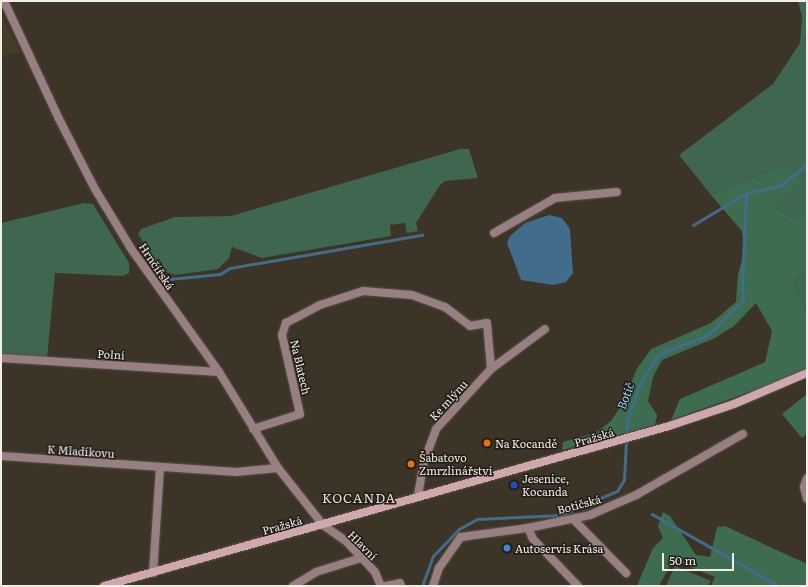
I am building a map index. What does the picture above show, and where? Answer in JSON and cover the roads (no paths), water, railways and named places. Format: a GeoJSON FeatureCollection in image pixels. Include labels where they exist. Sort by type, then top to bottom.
{"type":"FeatureCollection","features":[{"type":"Feature","properties":{"kind":"main road","name":"Pražská"},"geometry":{"type":"LineString","coordinates":[[104,586],[323,525],[418,495],[632,437],[734,404],[807,373]]}},
{"type":"Feature","properties":{"kind":"street","name":"Hrnčířská"},"geometry":{"type":"LineString","coordinates":[[4,1],[59,119],[96,189],[150,278],[219,372],[278,468],[323,525]]}},
{"type":"Feature","properties":{"kind":"street"},"geometry":{"type":"LineString","coordinates":[[494,233],[556,198],[617,192]]}},
{"type":"Feature","properties":{"kind":"street","name":"Na Blatech"},"geometry":{"type":"LineString","coordinates":[[253,429],[300,414],[282,335],[286,323],[320,305],[363,291],[412,296],[445,306],[470,326],[487,323],[491,369]]}},
{"type":"Feature","properties":{"kind":"street","name":"Ke mlýnu"},"geometry":{"type":"LineString","coordinates":[[418,495],[424,461],[436,429],[491,369],[545,329]]}},
{"type":"Feature","properties":{"kind":"street","name":"Polní"},"geometry":{"type":"LineString","coordinates":[[1,358],[219,372]]}},
{"type":"Feature","properties":{"kind":"street","name":"Botičská"},"geometry":{"type":"LineString","coordinates":[[433,586],[438,568],[461,537],[528,528],[573,519],[596,512],[636,495],[743,434]]}},
{"type":"Feature","properties":{"kind":"street","name":"K Mladíkovu"},"geometry":{"type":"LineString","coordinates":[[1,456],[236,472],[278,468]]}},
{"type":"Feature","properties":{"kind":"street"},"geometry":{"type":"LineString","coordinates":[[153,572],[160,468]]}},
{"type":"Feature","properties":{"kind":"street"},"geometry":{"type":"LineString","coordinates":[[806,495],[807,478]]}},
{"type":"Feature","properties":{"kind":"street"},"geometry":{"type":"LineString","coordinates":[[573,519],[626,573]]}},
{"type":"Feature","properties":{"kind":"street","name":"Hlavní"},"geometry":{"type":"LineString","coordinates":[[323,525],[347,542],[375,572],[381,586]]}},
{"type":"Feature","properties":{"kind":"street"},"geometry":{"type":"LineString","coordinates":[[528,528],[533,539],[578,586]]}},
{"type":"Feature","properties":{"kind":"street"},"geometry":{"type":"LineString","coordinates":[[293,586],[316,572],[361,558]]}},
{"type":"Feature","properties":{"kind":"street"},"geometry":{"type":"LineString","coordinates":[[386,586],[400,583],[400,586]]}},
{"type":"Feature","properties":{"kind":"water"},"geometry":{"type":"Polygon","coordinates":[[[549,215],[562,218],[570,229],[573,273],[566,282],[553,285],[521,280],[507,243],[510,236],[525,223],[549,215]]]}},
{"type":"Feature","properties":{"kind":"waterway","name":"Botič"},"geometry":{"type":"LineString","coordinates":[[422,586],[433,556],[459,529],[477,519],[561,515],[617,491],[624,480],[627,420],[641,381],[658,355],[709,334],[743,300],[742,282],[746,193],[780,186],[807,164]]}},
{"type":"Feature","properties":{"kind":"waterway"},"geometry":{"type":"LineString","coordinates":[[693,225],[746,193]]}},
{"type":"Feature","properties":{"kind":"waterway"},"geometry":{"type":"LineString","coordinates":[[169,279],[220,274],[230,268],[422,235]]}},
{"type":"Feature","properties":{"kind":"waterway"},"geometry":{"type":"LineString","coordinates":[[652,514],[778,586]]}},
{"type":"Feature","properties":{"kind":"place","name":"Na Kocandě"},"geometry":{"type":"Point","coordinates":[487,443]}},
{"type":"Feature","properties":{"kind":"place","name":"Šabatovo Zmrzlinářství"},"geometry":{"type":"Point","coordinates":[411,464]}},
{"type":"Feature","properties":{"kind":"place","name":"Jesenice, Kocanda"},"geometry":{"type":"Point","coordinates":[514,485]}},
{"type":"Feature","properties":{"kind":"place","name":"Autoservis Krása"},"geometry":{"type":"Point","coordinates":[507,548]}},
{"type":"Feature","properties":{"kind":"district","name":"KOCANDA"},"geometry":{"type":"Point","coordinates":[359,498]}}]}
